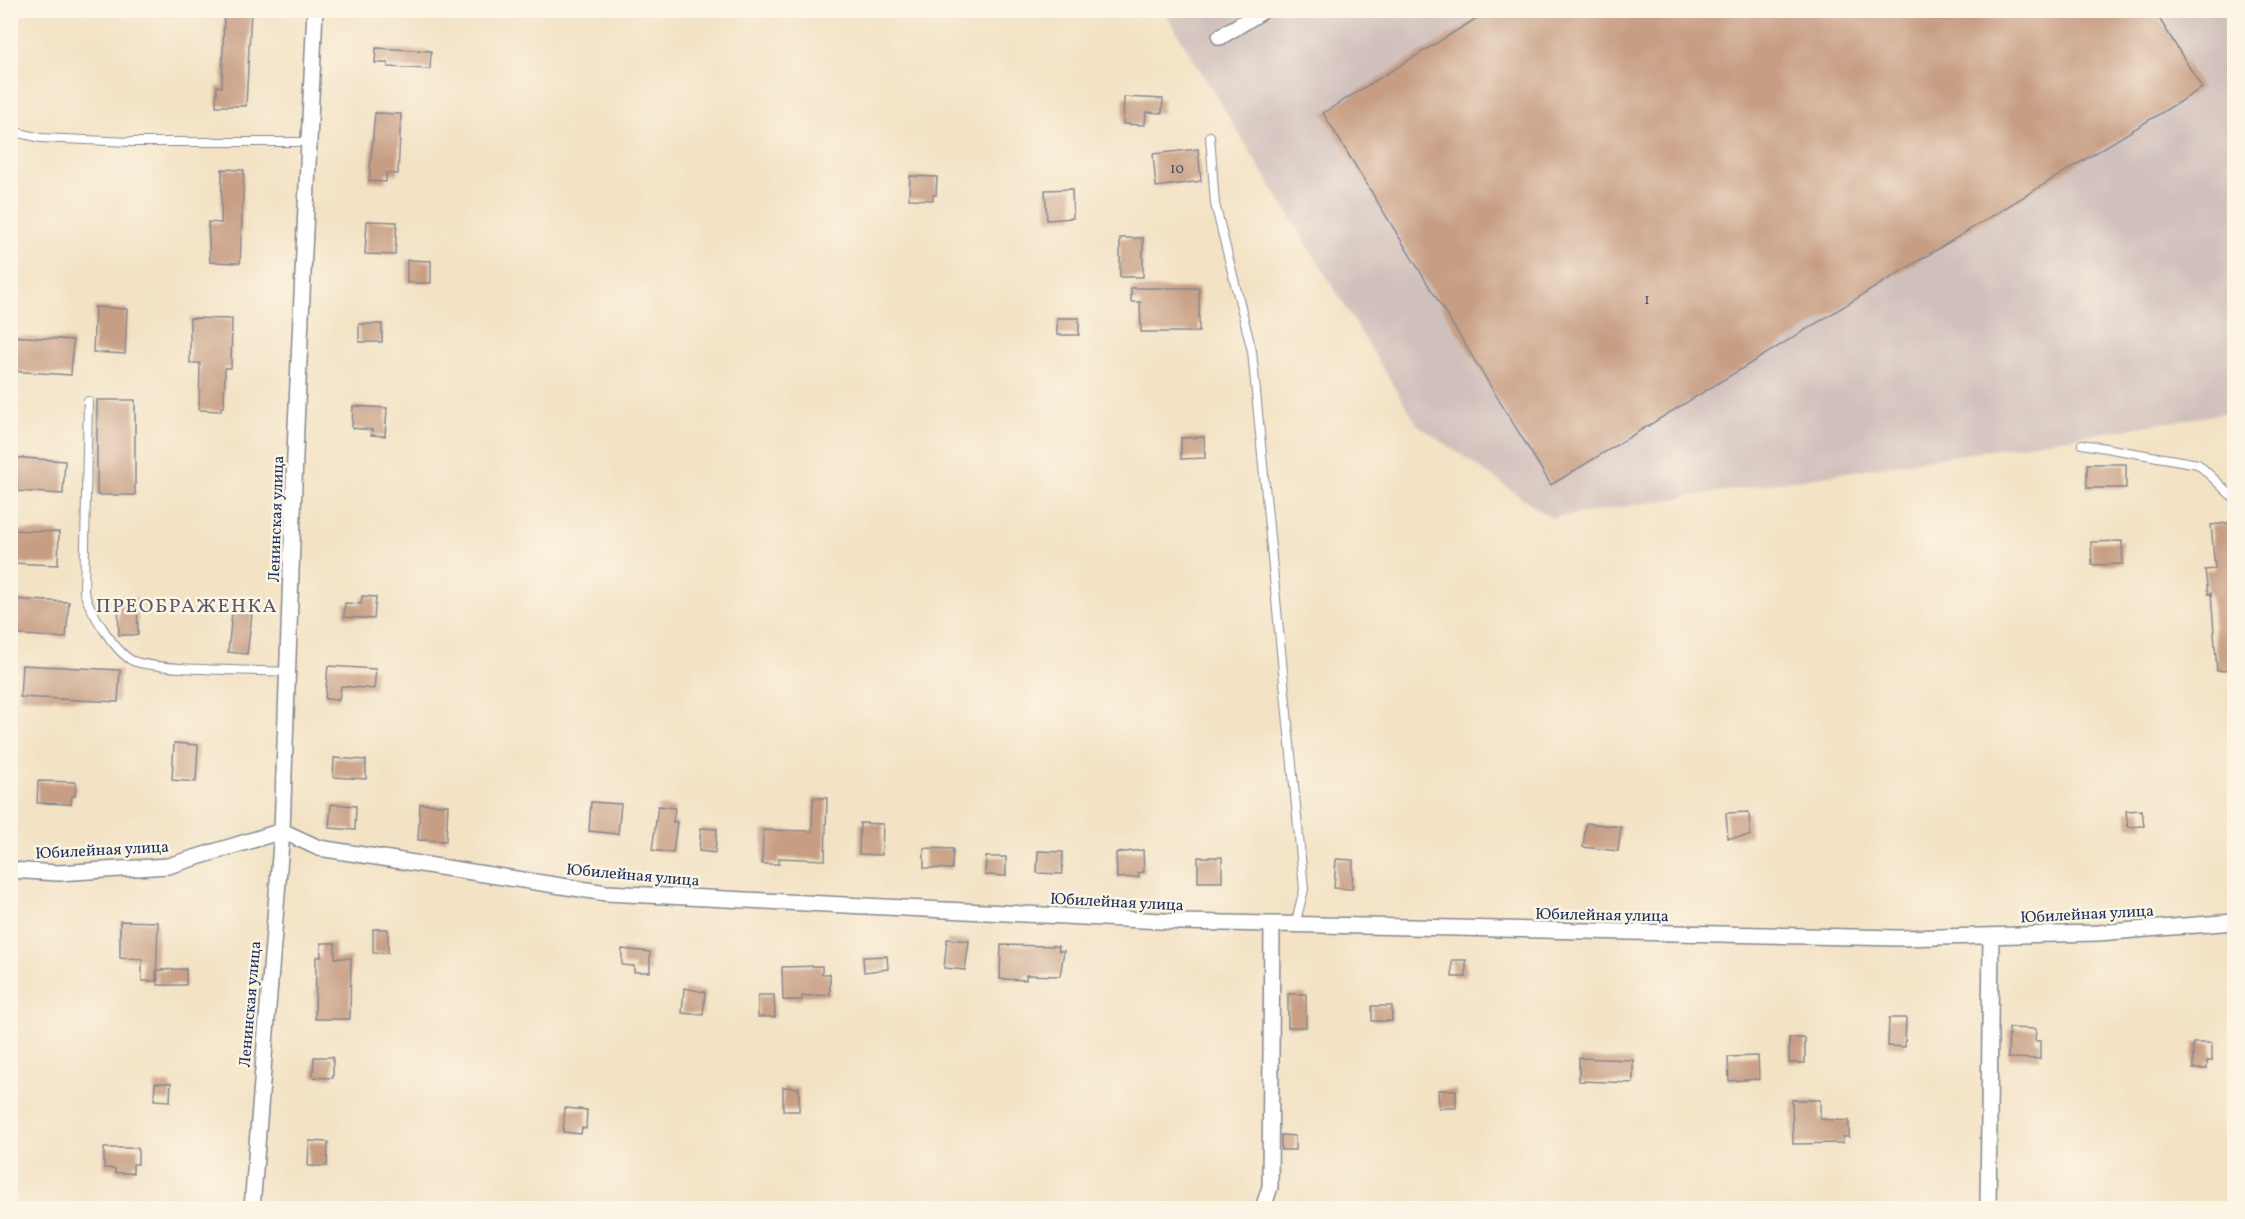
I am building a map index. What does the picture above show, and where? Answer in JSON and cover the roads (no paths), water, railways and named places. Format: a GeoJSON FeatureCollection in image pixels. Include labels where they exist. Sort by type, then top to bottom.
{"type":"FeatureCollection","features":[{"type":"Feature","properties":{"kind":"street","name":"Ленинская улица"},"geometry":{"type":"LineString","coordinates":[[252,1209],[282,831],[315,10]]}},
{"type":"Feature","properties":{"kind":"street"},"geometry":{"type":"LineString","coordinates":[[1220,37],[1264,10]]}},
{"type":"Feature","properties":{"kind":"street","name":"Юбилейная улица"},"geometry":{"type":"LineString","coordinates":[[10,870],[58,873],[168,866],[282,831],[319,848],[606,893],[1182,922],[1887,938],[2098,933],[2235,921]]}},
{"type":"Feature","properties":{"kind":"street"},"geometry":{"type":"LineString","coordinates":[[1263,1209],[1270,1187],[1272,924]]}},
{"type":"Feature","properties":{"kind":"street"},"geometry":{"type":"LineString","coordinates":[[1988,1209],[1991,936]]}},
{"type":"Feature","properties":{"kind":"lane"},"geometry":{"type":"LineString","coordinates":[[10,131],[41,138],[131,142],[308,142]]}},
{"type":"Feature","properties":{"kind":"lane"},"geometry":{"type":"LineString","coordinates":[[1210,136],[1215,204],[1252,351],[1304,889],[1295,925]]}},
{"type":"Feature","properties":{"kind":"lane"},"geometry":{"type":"LineString","coordinates":[[88,401],[84,592],[87,603],[120,651],[144,664],[288,672]]}},
{"type":"Feature","properties":{"kind":"lane"},"geometry":{"type":"LineString","coordinates":[[2082,444],[2198,464],[2235,498]]}},
{"type":"Feature","properties":{"kind":"district","name":"ПРЕОБРАЖЕНКА"},"geometry":{"type":"Point","coordinates":[187,605]}}]}
